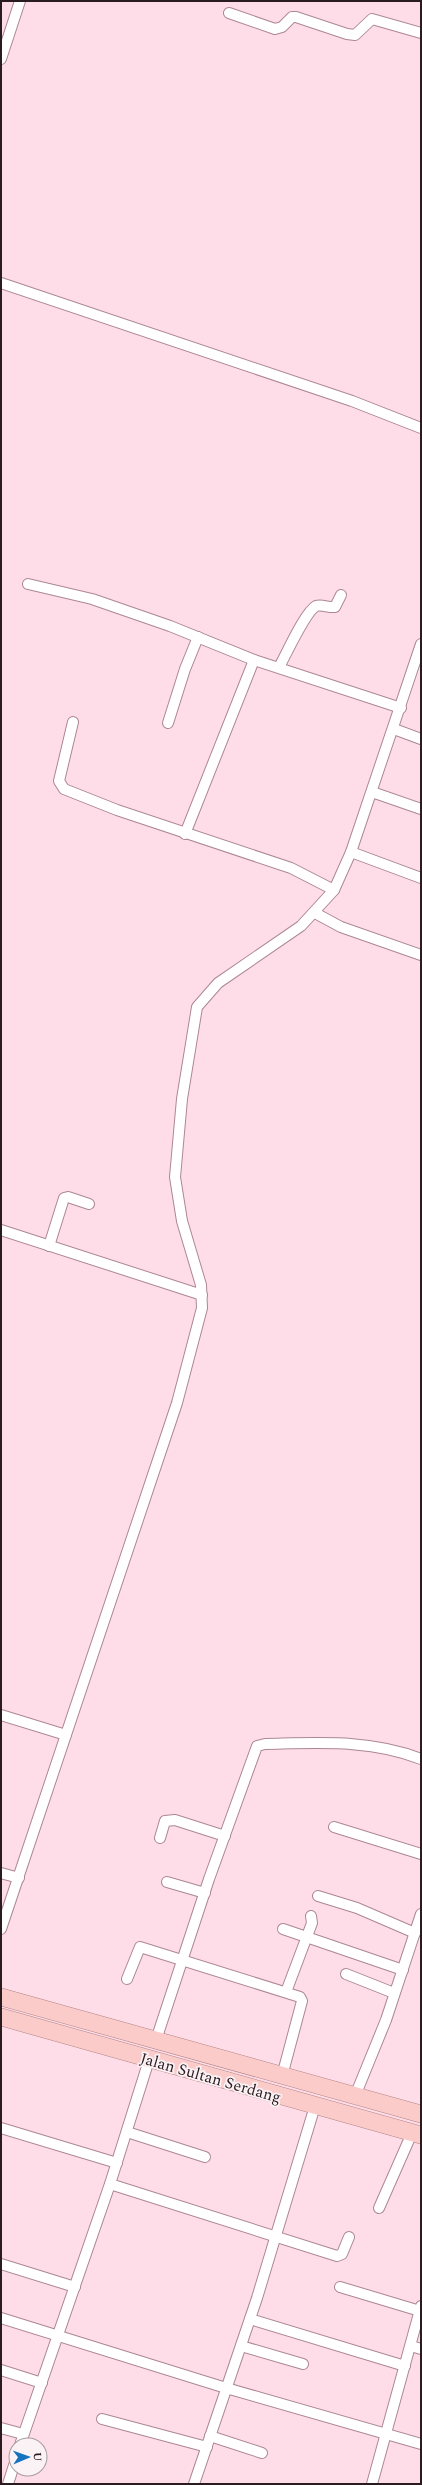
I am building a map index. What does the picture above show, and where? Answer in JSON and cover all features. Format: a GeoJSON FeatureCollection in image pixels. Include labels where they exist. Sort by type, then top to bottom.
{"type":"FeatureCollection","features":[{"type":"Feature","properties":{"kind":"highway","name":"Jalan Sultan Serdang"},"geometry":{"type":"LineString","coordinates":[[1,1997],[421,2114]]}},
{"type":"Feature","properties":{"kind":"highway","name":"Jalan Sultan Serdang"},"geometry":{"type":"LineString","coordinates":[[1,2017],[149,2060],[416,2134]]}},
{"type":"Feature","properties":{"kind":"street"},"geometry":{"type":"LineString","coordinates":[[1,59],[20,1]]}},
{"type":"Feature","properties":{"kind":"street"},"geometry":{"type":"LineString","coordinates":[[229,13],[275,29],[282,27],[292,17],[296,17],[355,35],[372,19],[421,33]]}},
{"type":"Feature","properties":{"kind":"street"},"geometry":{"type":"LineString","coordinates":[[1,283],[352,401],[421,428]]}},
{"type":"Feature","properties":{"kind":"street"},"geometry":{"type":"LineString","coordinates":[[28,584],[92,598],[198,637],[254,660],[401,708]]}},
{"type":"Feature","properties":{"kind":"street"},"geometry":{"type":"LineString","coordinates":[[279,667],[297,632],[312,609],[319,606],[334,607],[341,595]]}},
{"type":"Feature","properties":{"kind":"street"},"geometry":{"type":"LineString","coordinates":[[168,723],[185,669],[198,637]]}},
{"type":"Feature","properties":{"kind":"street"},"geometry":{"type":"LineString","coordinates":[[1,1929],[177,1403],[202,1308],[202,1295],[180,1215],[176,1177],[182,1099],[197,1007],[218,983],[301,926],[315,914],[334,890],[351,852],[394,729],[421,644]]}},
{"type":"Feature","properties":{"kind":"street"},"geometry":{"type":"LineString","coordinates":[[185,834],[254,660]]}},
{"type":"Feature","properties":{"kind":"street"},"geometry":{"type":"LineString","coordinates":[[73,722],[59,777],[59,781],[64,788],[185,834],[291,868],[334,890]]}},
{"type":"Feature","properties":{"kind":"street"},"geometry":{"type":"LineString","coordinates":[[394,729],[421,739]]}},
{"type":"Feature","properties":{"kind":"street"},"geometry":{"type":"LineString","coordinates":[[372,792],[421,809]]}},
{"type":"Feature","properties":{"kind":"street"},"geometry":{"type":"LineString","coordinates":[[351,852],[421,878]]}},
{"type":"Feature","properties":{"kind":"street"},"geometry":{"type":"LineString","coordinates":[[315,914],[348,929],[421,955]]}},
{"type":"Feature","properties":{"kind":"street"},"geometry":{"type":"LineString","coordinates":[[49,1246],[64,1198],[68,1197],[89,1204]]}},
{"type":"Feature","properties":{"kind":"street"},"geometry":{"type":"LineString","coordinates":[[1,1230],[202,1295]]}},
{"type":"Feature","properties":{"kind":"street"},"geometry":{"type":"LineString","coordinates":[[1,1715],[66,1735]]}},
{"type":"Feature","properties":{"kind":"street"},"geometry":{"type":"LineString","coordinates":[[156,2040],[252,1756],[260,1745],[369,1744],[401,1751],[421,1759]]}},
{"type":"Feature","properties":{"kind":"street"},"geometry":{"type":"LineString","coordinates":[[160,1838],[165,1821],[175,1820],[225,1836]]}},
{"type":"Feature","properties":{"kind":"street"},"geometry":{"type":"LineString","coordinates":[[334,1827],[421,1854]]}},
{"type":"Feature","properties":{"kind":"street"},"geometry":{"type":"LineString","coordinates":[[1,1873],[19,1878]]}},
{"type":"Feature","properties":{"kind":"street"},"geometry":{"type":"LineString","coordinates":[[167,1882],[205,1893]]}},
{"type":"Feature","properties":{"kind":"street"},"geometry":{"type":"LineString","coordinates":[[318,1896],[357,1908],[416,1933]]}},
{"type":"Feature","properties":{"kind":"street"},"geometry":{"type":"LineString","coordinates":[[355,2096],[374,2052],[416,1933],[421,1914]]}},
{"type":"Feature","properties":{"kind":"street"},"geometry":{"type":"LineString","coordinates":[[286,1992],[305,1938],[312,1923],[311,1916]]}},
{"type":"Feature","properties":{"kind":"street"},"geometry":{"type":"LineString","coordinates":[[283,1929],[305,1938],[402,1970]]}},
{"type":"Feature","properties":{"kind":"street"},"geometry":{"type":"LineString","coordinates":[[127,1979],[140,1947],[286,1992],[303,1999],[282,2076]]}},
{"type":"Feature","properties":{"kind":"street"},"geometry":{"type":"LineString","coordinates":[[346,1974],[394,1993]]}},
{"type":"Feature","properties":{"kind":"street"},"geometry":{"type":"LineString","coordinates":[[23,2437],[110,2184],[149,2060]]}},
{"type":"Feature","properties":{"kind":"street"},"geometry":{"type":"LineString","coordinates":[[194,2484],[250,2319],[315,2106]]}},
{"type":"Feature","properties":{"kind":"street"},"geometry":{"type":"LineString","coordinates":[[1,2128],[117,2163]]}},
{"type":"Feature","properties":{"kind":"street"},"geometry":{"type":"LineString","coordinates":[[127,2132],[205,2157]]}},
{"type":"Feature","properties":{"kind":"street"},"geometry":{"type":"LineString","coordinates":[[379,2208],[416,2134]]}},
{"type":"Feature","properties":{"kind":"street"},"geometry":{"type":"LineString","coordinates":[[110,2184],[337,2256],[342,2254],[348,2237]]}},
{"type":"Feature","properties":{"kind":"street"},"geometry":{"type":"LineString","coordinates":[[1,2264],[75,2287]]}},
{"type":"Feature","properties":{"kind":"street"},"geometry":{"type":"LineString","coordinates":[[340,2287],[420,2309],[416,2348],[405,2366],[372,2484]]}},
{"type":"Feature","properties":{"kind":"street"},"geometry":{"type":"LineString","coordinates":[[1,2318],[226,2388],[421,2444]]}},
{"type":"Feature","properties":{"kind":"street"},"geometry":{"type":"LineString","coordinates":[[250,2319],[405,2366]]}},
{"type":"Feature","properties":{"kind":"street"},"geometry":{"type":"LineString","coordinates":[[241,2346],[303,2364]]}},
{"type":"Feature","properties":{"kind":"street"},"geometry":{"type":"LineString","coordinates":[[1,2370],[42,2383]]}},
{"type":"Feature","properties":{"kind":"street"},"geometry":{"type":"LineString","coordinates":[[102,2419],[207,2447]]}},
{"type":"Feature","properties":{"kind":"street"},"geometry":{"type":"LineString","coordinates":[[1,2428],[24,2434]]}},
{"type":"Feature","properties":{"kind":"street"},"geometry":{"type":"LineString","coordinates":[[210,2436],[262,2452]]}}]}
